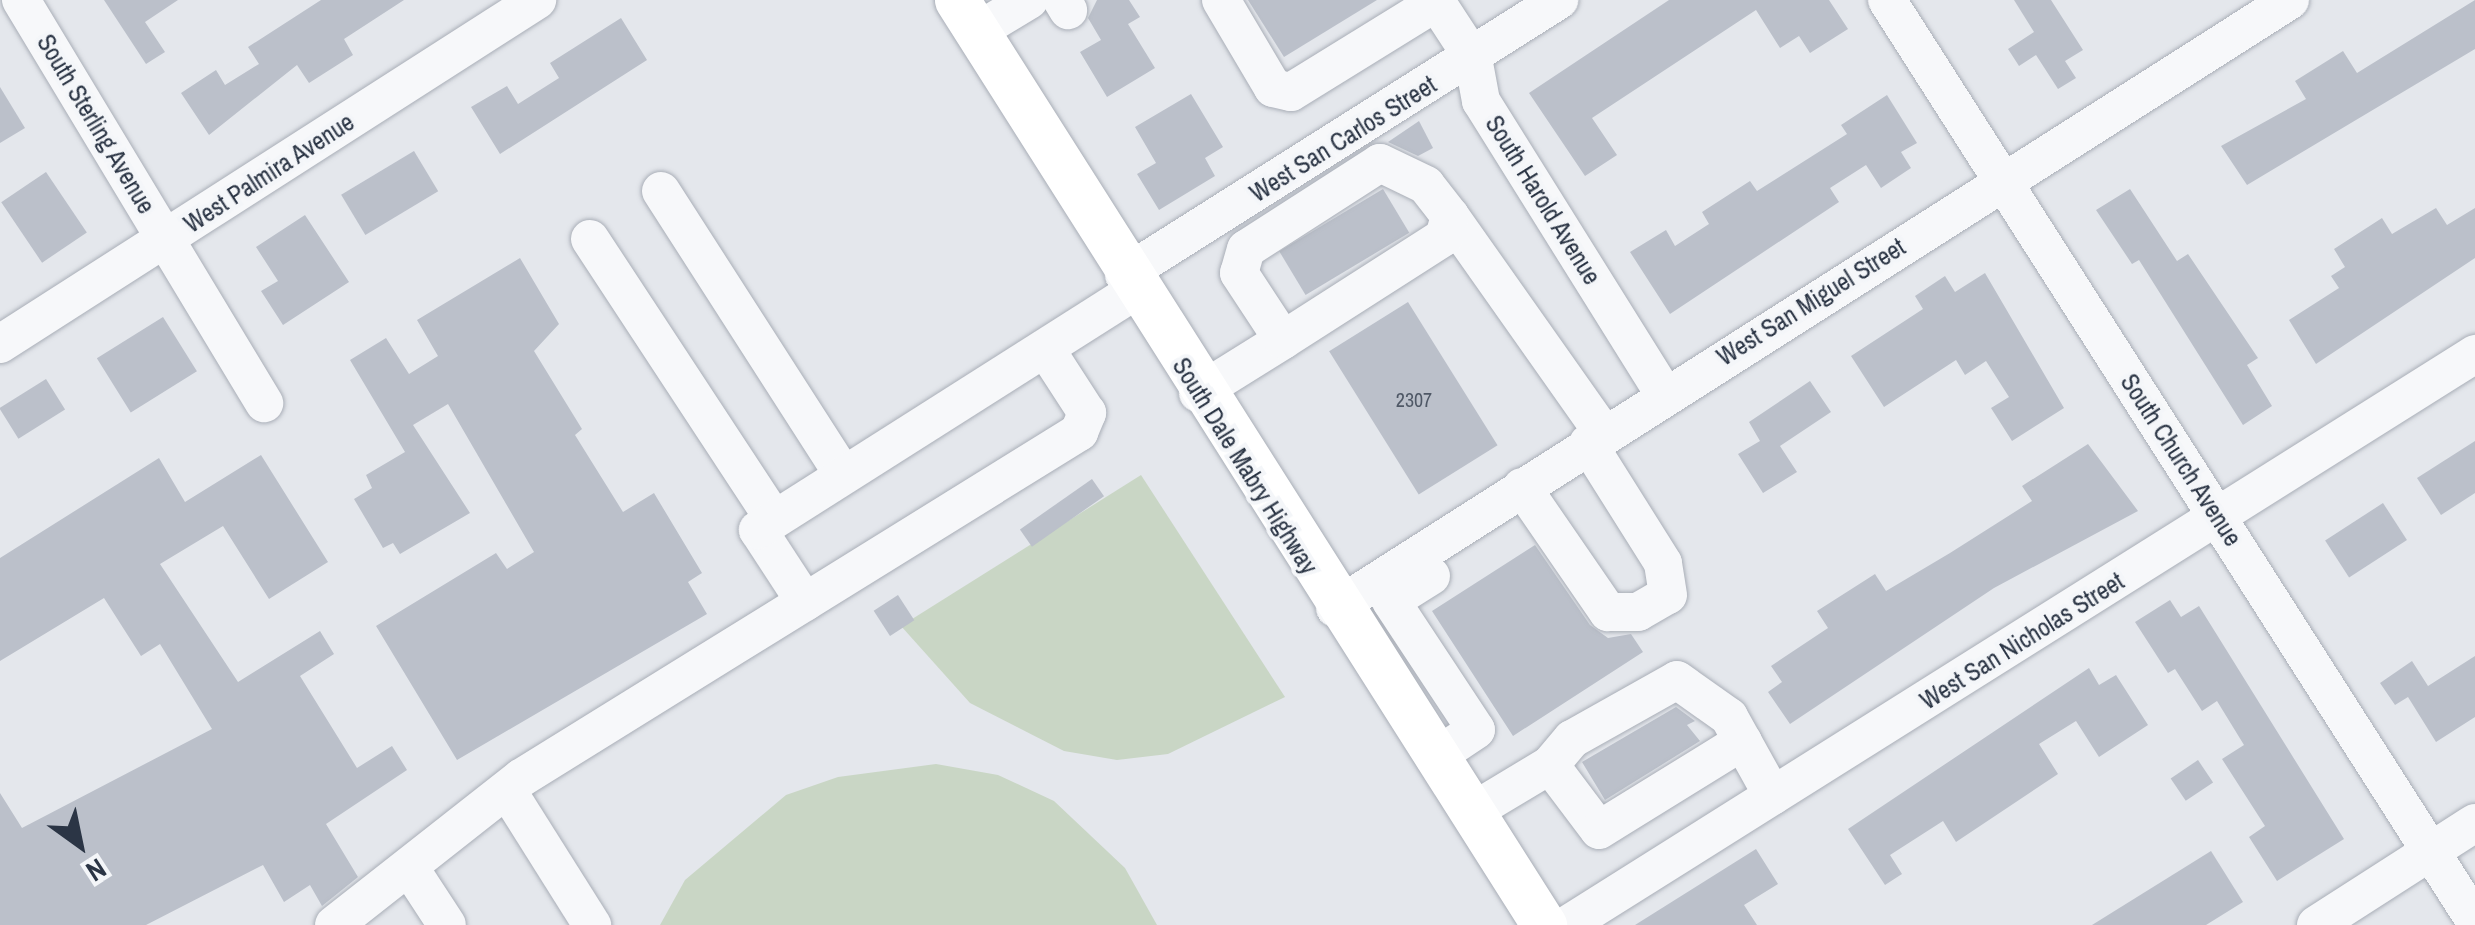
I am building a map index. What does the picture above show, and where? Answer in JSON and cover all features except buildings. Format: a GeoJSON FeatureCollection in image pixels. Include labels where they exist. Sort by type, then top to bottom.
{"type":"FeatureCollection","features":[{"type":"Feature","properties":{"kind":"main road","name":"South Dale Mabry Highway"},"geometry":{"type":"LineString","coordinates":[[966,16],[1335,608],[1544,925]]}},
{"type":"Feature","properties":{"kind":"street","name":"South Sterling Avenue"},"geometry":{"type":"LineString","coordinates":[[21,0],[264,402]]}},
{"type":"Feature","properties":{"kind":"street","name":"West Palmira Avenue"},"geometry":{"type":"LineString","coordinates":[[0,344],[537,0]]}},
{"type":"Feature","properties":{"kind":"street"},"geometry":{"type":"LineString","coordinates":[[966,16],[1029,0]]}},
{"type":"Feature","properties":{"kind":"street"},"geometry":{"type":"LineString","coordinates":[[1220,0],[1273,88],[1291,92],[1436,1]]}},
{"type":"Feature","properties":{"kind":"street","name":"West San Carlos Street"},"geometry":{"type":"LineString","coordinates":[[774,520],[1044,348],[1129,283],[1559,0]]}},
{"type":"Feature","properties":{"kind":"street","name":"South Church Avenue"},"geometry":{"type":"LineString","coordinates":[[1887,0],[2475,921]]}},
{"type":"Feature","properties":{"kind":"street","name":"West San Miguel Street"},"geometry":{"type":"LineString","coordinates":[[1335,608],[1529,498],[1596,440],[2290,0]]}},
{"type":"Feature","properties":{"kind":"street","name":"South Harold Avenue"},"geometry":{"type":"LineString","coordinates":[[1436,1],[1473,58],[1481,101],[1666,395]]}},
{"type":"Feature","properties":{"kind":"street"},"geometry":{"type":"LineString","coordinates":[[1358,129],[1380,164],[1426,184],[1450,216],[1596,440],[1664,563],[1668,595],[1638,612],[1608,612],[1529,498],[1391,601],[1476,730],[1434,758]]}},
{"type":"Feature","properties":{"kind":"street"},"geometry":{"type":"LineString","coordinates":[[1283,340],[1239,273],[1246,249],[1380,164]]}},
{"type":"Feature","properties":{"kind":"street"},"geometry":{"type":"LineString","coordinates":[[661,191],[844,475]]}},
{"type":"Feature","properties":{"kind":"street"},"geometry":{"type":"LineString","coordinates":[[1198,392],[1444,237],[1450,216]]}},
{"type":"Feature","properties":{"kind":"street"},"geometry":{"type":"LineString","coordinates":[[590,239],[774,520],[758,530],[805,602]]}},
{"type":"Feature","properties":{"kind":"street"},"geometry":{"type":"LineString","coordinates":[[334,925],[506,790],[1079,432],[1087,413],[1044,348]]}},
{"type":"Feature","properties":{"kind":"street","name":"West San Nicholas Street"},"geometry":{"type":"LineString","coordinates":[[1567,925],[2475,354]]}},
{"type":"Feature","properties":{"kind":"street"},"geometry":{"type":"LineString","coordinates":[[1470,813],[1550,764],[1572,739],[1677,680],[1713,700],[1774,796]]}},
{"type":"Feature","properties":{"kind":"street"},"geometry":{"type":"LineString","coordinates":[[1550,764],[1599,830],[1742,741]]}},
{"type":"Feature","properties":{"kind":"street"},"geometry":{"type":"LineString","coordinates":[[506,790],[592,925]]}},
{"type":"Feature","properties":{"kind":"street"},"geometry":{"type":"LineString","coordinates":[[2316,925],[2475,823]]}},
{"type":"Feature","properties":{"kind":"street"},"geometry":{"type":"LineString","coordinates":[[409,867],[448,925]]}},
{"type":"Feature","properties":{"kind":"green space"},"geometry":{"type":"Polygon","coordinates":[[[1141,475],[1285,697],[1168,754],[1117,760],[1064,751],[970,703],[901,626],[1141,475]]]}},
{"type":"Feature","properties":{"kind":"green space"},"geometry":{"type":"Polygon","coordinates":[[[936,764],[998,775],[1054,801],[1125,868],[1157,925],[660,925],[685,880],[786,795],[838,777],[936,764]]]}}]}
